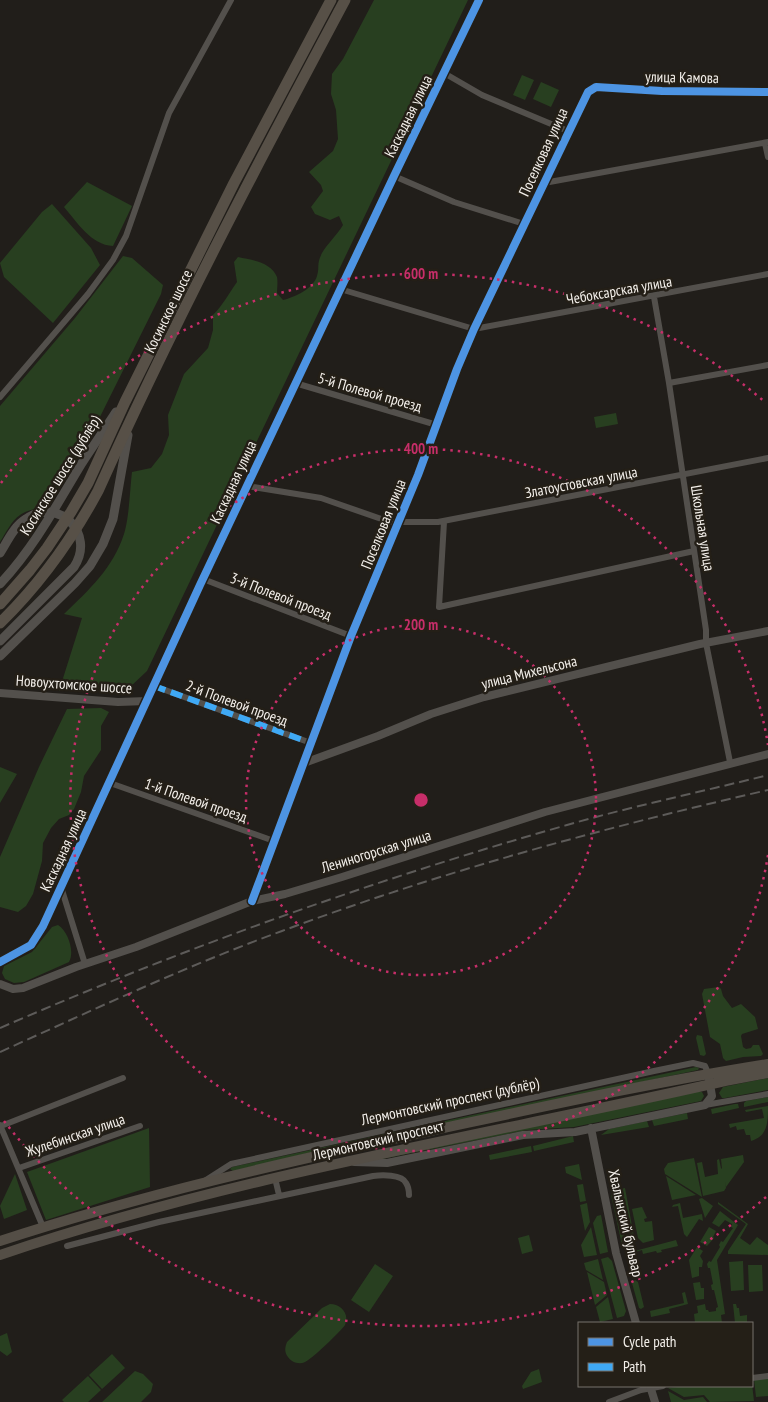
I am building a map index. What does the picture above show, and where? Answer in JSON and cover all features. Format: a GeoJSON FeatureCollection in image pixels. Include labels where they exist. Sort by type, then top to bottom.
{"type":"FeatureCollection","features":[{"type":"Feature","properties":{"kind":"highway","name":"Косинское шоссе"},"geometry":{"type":"LineString","coordinates":[[0,604],[30,570],[71,512],[88,483],[137,378],[234,183],[331,0]]}},
{"type":"Feature","properties":{"kind":"highway","name":"Косинское шоссе"},"geometry":{"type":"LineString","coordinates":[[0,624],[42,578],[73,535],[98,491],[213,254],[345,0]]}},
{"type":"Feature","properties":{"kind":"main road","name":"Косинское шоссе (дублёр)"},"geometry":{"type":"LineString","coordinates":[[0,584],[47,523],[81,465],[137,378]]}},
{"type":"Feature","properties":{"kind":"main road"},"geometry":{"type":"LineString","coordinates":[[0,656],[75,583],[97,556],[113,520],[123,458],[134,416]]}},
{"type":"Feature","properties":{"kind":"main road"},"geometry":{"type":"LineString","coordinates":[[0,553],[19,524],[39,513],[50,512],[65,517],[75,528],[80,539],[81,552],[74,567],[0,641]]}},
{"type":"Feature","properties":{"kind":"main road","name":"Лермонтовский проспект"},"geometry":{"type":"LineString","coordinates":[[0,1241],[227,1176],[708,1073],[768,1064]]}},
{"type":"Feature","properties":{"kind":"main road","name":"Лермонтовский проспект"},"geometry":{"type":"LineString","coordinates":[[0,1255],[75,1231],[276,1178],[382,1153],[768,1073]]}},
{"type":"Feature","properties":{"kind":"street"},"geometry":{"type":"LineString","coordinates":[[0,397],[88,294],[113,260],[130,227],[169,113],[231,0]]}},
{"type":"Feature","properties":{"kind":"street","name":"Каскадная улица"},"geometry":{"type":"LineString","coordinates":[[0,962],[27,948],[34,942],[48,917],[295,383],[479,0]]}},
{"type":"Feature","properties":{"kind":"street"},"geometry":{"type":"LineString","coordinates":[[444,73],[482,95],[568,132]]}},
{"type":"Feature","properties":{"kind":"street","name":"Поселковая улица"},"geometry":{"type":"LineString","coordinates":[[252,901],[351,636],[398,523],[437,425],[450,386],[474,329],[588,92],[596,87]]}},
{"type":"Feature","properties":{"kind":"street","name":"улица Камова"},"geometry":{"type":"LineString","coordinates":[[596,87],[662,91],[768,92]]}},
{"type":"Feature","properties":{"kind":"street"},"geometry":{"type":"LineString","coordinates":[[544,183],[766,142],[768,157]]}},
{"type":"Feature","properties":{"kind":"street"},"geometry":{"type":"LineString","coordinates":[[394,176],[454,202],[524,224]]}},
{"type":"Feature","properties":{"kind":"street","name":"Чебоксарская улица"},"geometry":{"type":"LineString","coordinates":[[474,329],[654,297],[768,274]]}},
{"type":"Feature","properties":{"kind":"street"},"geometry":{"type":"LineString","coordinates":[[340,289],[474,329]]}},
{"type":"Feature","properties":{"kind":"street","name":"Школьная улица"},"geometry":{"type":"LineString","coordinates":[[654,297],[669,383],[706,630],[706,642],[730,762]]}},
{"type":"Feature","properties":{"kind":"street"},"geometry":{"type":"LineString","coordinates":[[669,383],[768,365]]}},
{"type":"Feature","properties":{"kind":"street","name":"5-й Полевой проезд"},"geometry":{"type":"LineString","coordinates":[[295,383],[437,425]]}},
{"type":"Feature","properties":{"kind":"street","name":"Златоустовская улица"},"geometry":{"type":"LineString","coordinates":[[247,486],[321,498],[382,520],[398,523],[444,522],[768,458]]}},
{"type":"Feature","properties":{"kind":"street"},"geometry":{"type":"LineString","coordinates":[[444,522],[439,607],[694,551]]}},
{"type":"Feature","properties":{"kind":"street","name":"3-й Полевой проезд"},"geometry":{"type":"LineString","coordinates":[[203,579],[351,636]]}},
{"type":"Feature","properties":{"kind":"street","name":"улица Михельсона"},"geometry":{"type":"LineString","coordinates":[[304,763],[431,714],[484,697],[706,642],[768,631]]}},
{"type":"Feature","properties":{"kind":"street","name":"2-й Полевой проезд"},"geometry":{"type":"LineString","coordinates":[[154,686],[312,743]]}},
{"type":"Feature","properties":{"kind":"street"},"geometry":{"type":"LineString","coordinates":[[0,687],[16,694]]}},
{"type":"Feature","properties":{"kind":"street","name":"Новоухтомское шоссе"},"geometry":{"type":"LineString","coordinates":[[0,693],[118,702],[147,701]]}},
{"type":"Feature","properties":{"kind":"street","name":"Лениногорская улица"},"geometry":{"type":"LineString","coordinates":[[0,984],[13,989],[23,988],[136,947],[252,901],[286,894],[342,877],[544,812],[730,762],[768,754]]}},
{"type":"Feature","properties":{"kind":"street","name":"1-й Полевой проезд"},"geometry":{"type":"LineString","coordinates":[[110,783],[274,841]]}},
{"type":"Feature","properties":{"kind":"street"},"geometry":{"type":"LineString","coordinates":[[61,887],[85,964]]}},
{"type":"Feature","properties":{"kind":"street","name":"Лермонтовский проспект (дублёр)"},"geometry":{"type":"LineString","coordinates":[[198,1184],[231,1164],[494,1105],[693,1063],[705,1066],[708,1073]]}},
{"type":"Feature","properties":{"kind":"street"},"geometry":{"type":"LineString","coordinates":[[705,1105],[712,1096],[708,1073]]}},
{"type":"Feature","properties":{"kind":"street"},"geometry":{"type":"LineString","coordinates":[[43,1228],[0,1125],[123,1078]]}},
{"type":"Feature","properties":{"kind":"street"},"geometry":{"type":"LineString","coordinates":[[347,1162],[387,1164],[523,1135],[575,1132],[768,1094]]}},
{"type":"Feature","properties":{"kind":"street","name":"Жулебинская улица"},"geometry":{"type":"LineString","coordinates":[[19,1168],[140,1126]]}},
{"type":"Feature","properties":{"kind":"street","name":"Хвалынский бульвар"},"geometry":{"type":"LineString","coordinates":[[591,1128],[614,1243],[636,1322]]}},
{"type":"Feature","properties":{"kind":"street"},"geometry":{"type":"LineString","coordinates":[[230,1189],[227,1172],[231,1164]]}},
{"type":"Feature","properties":{"kind":"street"},"geometry":{"type":"LineString","coordinates":[[67,1246],[279,1195],[378,1176],[403,1179],[409,1195]]}},
{"type":"Feature","properties":{"kind":"street"},"geometry":{"type":"LineString","coordinates":[[276,1178],[279,1195]]}},
{"type":"Feature","properties":{"kind":"street"},"geometry":{"type":"LineString","coordinates":[[753,1378],[768,1376]]}},
{"type":"Feature","properties":{"kind":"street"},"geometry":{"type":"LineString","coordinates":[[609,1402],[651,1387],[655,1402]]}},
{"type":"Feature","properties":{"kind":"green space"},"geometry":{"type":"Polygon","coordinates":[[[374,0],[468,0],[147,671],[130,687],[59,691],[82,618],[64,614],[99,578],[114,557],[124,534],[127,520],[132,472],[151,468],[162,454],[169,435],[168,415],[184,374],[208,348],[213,330],[213,315],[237,282],[234,262],[238,257],[266,265],[277,277],[277,293],[283,300],[288,299],[303,292],[315,281],[322,253],[343,225],[339,216],[330,220],[315,214],[311,207],[323,191],[321,185],[309,172],[333,151],[338,139],[336,110],[331,94],[332,74],[343,59],[374,0]]]}},
{"type":"Feature","properties":{"kind":"green space"},"geometry":{"type":"Polygon","coordinates":[[[522,75],[534,80],[525,100],[513,95],[522,75]]]}},
{"type":"Feature","properties":{"kind":"green space"},"geometry":{"type":"Polygon","coordinates":[[[541,82],[559,90],[551,107],[533,99],[541,82]]]}},
{"type":"Feature","properties":{"kind":"green space"},"geometry":{"type":"Polygon","coordinates":[[[87,182],[132,206],[113,246],[105,245],[91,237],[79,226],[64,207],[87,182]]]}},
{"type":"Feature","properties":{"kind":"green space"},"geometry":{"type":"Polygon","coordinates":[[[52,204],[91,248],[100,265],[53,323],[4,277],[0,263],[42,212],[52,204]]]}},
{"type":"Feature","properties":{"kind":"green space"},"geometry":{"type":"Polygon","coordinates":[[[123,256],[132,258],[163,285],[161,294],[91,435],[50,503],[20,515],[11,524],[0,542],[0,406],[75,318],[123,256]]]}},
{"type":"Feature","properties":{"kind":"green space"},"geometry":{"type":"Polygon","coordinates":[[[616,413],[618,424],[596,428],[594,417],[616,413]]]}},
{"type":"Feature","properties":{"kind":"green space"},"geometry":{"type":"Polygon","coordinates":[[[101,708],[109,712],[101,726],[101,750],[84,776],[81,792],[74,809],[69,815],[59,819],[51,828],[43,843],[42,861],[33,894],[26,906],[18,912],[0,907],[0,857],[39,767],[67,709],[101,708]]]}},
{"type":"Feature","properties":{"kind":"green space"},"geometry":{"type":"Polygon","coordinates":[[[0,767],[17,774],[0,803],[0,767]]]}},
{"type":"Feature","properties":{"kind":"green space"},"geometry":{"type":"Polygon","coordinates":[[[58,925],[65,932],[70,942],[71,958],[69,962],[24,982],[14,983],[5,979],[2,973],[4,966],[32,952],[52,927],[58,925]]]}},
{"type":"Feature","properties":{"kind":"green space"},"geometry":{"type":"Polygon","coordinates":[[[719,987],[732,1008],[741,1004],[755,1017],[758,1029],[741,1036],[743,1047],[746,1049],[751,1048],[753,1045],[759,1045],[763,1054],[761,1056],[743,1057],[726,1061],[723,1058],[720,1044],[710,1037],[702,994],[704,989],[719,987]]]}},
{"type":"Feature","properties":{"kind":"green space"},"geometry":{"type":"Polygon","coordinates":[[[697,1035],[702,1036],[706,1054],[704,1056],[700,1055],[697,1035]]]}},
{"type":"Feature","properties":{"kind":"green space"},"geometry":{"type":"Polygon","coordinates":[[[696,1067],[699,1068],[698,1070],[325,1149],[233,1171],[230,1169],[232,1167],[696,1067]]]}},
{"type":"Feature","properties":{"kind":"green space"},"geometry":{"type":"Polygon","coordinates":[[[768,1078],[768,1090],[725,1098],[722,1098],[719,1093],[723,1087],[768,1078]]]}},
{"type":"Feature","properties":{"kind":"green space"},"geometry":{"type":"Polygon","coordinates":[[[698,1091],[702,1092],[704,1096],[701,1101],[574,1127],[527,1130],[382,1159],[382,1158],[698,1091]]]}},
{"type":"Feature","properties":{"kind":"green space"},"geometry":{"type":"Polygon","coordinates":[[[768,1097],[768,1102],[744,1107],[746,1101],[768,1097]]]}},
{"type":"Feature","properties":{"kind":"green space"},"geometry":{"type":"Polygon","coordinates":[[[738,1104],[739,1108],[712,1114],[711,1109],[738,1104]]]}},
{"type":"Feature","properties":{"kind":"green space"},"geometry":{"type":"Polygon","coordinates":[[[768,1106],[766,1128],[757,1139],[751,1141],[750,1135],[746,1135],[744,1129],[737,1130],[736,1126],[730,1128],[729,1124],[764,1118],[762,1109],[746,1112],[745,1110],[768,1106]]]}},
{"type":"Feature","properties":{"kind":"green space"},"geometry":{"type":"Polygon","coordinates":[[[687,1113],[688,1119],[654,1126],[652,1120],[687,1113]]]}},
{"type":"Feature","properties":{"kind":"green space"},"geometry":{"type":"Polygon","coordinates":[[[647,1121],[649,1127],[601,1135],[609,1129],[647,1121]]]}},
{"type":"Feature","properties":{"kind":"green space"},"geometry":{"type":"Polygon","coordinates":[[[149,1128],[150,1187],[46,1220],[27,1172],[149,1128]]]}},
{"type":"Feature","properties":{"kind":"green space"},"geometry":{"type":"Polygon","coordinates":[[[573,1136],[574,1142],[534,1151],[533,1146],[573,1136]]]}},
{"type":"Feature","properties":{"kind":"green space"},"geometry":{"type":"Polygon","coordinates":[[[531,1146],[532,1152],[490,1160],[489,1155],[531,1146]]]}},
{"type":"Feature","properties":{"kind":"green space"},"geometry":{"type":"Polygon","coordinates":[[[743,1155],[744,1162],[726,1187],[725,1181],[726,1188],[724,1191],[703,1196],[697,1163],[702,1162],[705,1177],[718,1174],[717,1160],[719,1159],[722,1169],[721,1159],[743,1155]]]}},
{"type":"Feature","properties":{"kind":"green space"},"geometry":{"type":"Polygon","coordinates":[[[694,1158],[702,1197],[665,1174],[664,1169],[668,1163],[694,1158]]]}},
{"type":"Feature","properties":{"kind":"green space"},"geometry":{"type":"Polygon","coordinates":[[[579,1164],[582,1180],[566,1173],[565,1167],[579,1164]]]}},
{"type":"Feature","properties":{"kind":"green space"},"geometry":{"type":"Polygon","coordinates":[[[15,1174],[27,1210],[4,1219],[0,1206],[15,1174]]]}},
{"type":"Feature","properties":{"kind":"green space"},"geometry":{"type":"Polygon","coordinates":[[[666,1176],[696,1195],[672,1200],[666,1176]]]}},
{"type":"Feature","properties":{"kind":"green space"},"geometry":{"type":"Polygon","coordinates":[[[583,1184],[586,1201],[580,1202],[577,1185],[583,1184]]]}},
{"type":"Feature","properties":{"kind":"green space"},"geometry":{"type":"Polygon","coordinates":[[[625,1188],[635,1242],[631,1246],[625,1225],[621,1189],[625,1188]]]}},
{"type":"Feature","properties":{"kind":"green space"},"geometry":{"type":"Polygon","coordinates":[[[614,1192],[619,1194],[623,1226],[628,1246],[625,1247],[622,1245],[611,1195],[614,1192]]]}},
{"type":"Feature","properties":{"kind":"green space"},"geometry":{"type":"Polygon","coordinates":[[[702,1198],[713,1206],[705,1218],[699,1199],[702,1198]]]}},
{"type":"Feature","properties":{"kind":"green space"},"geometry":{"type":"Polygon","coordinates":[[[718,1202],[748,1224],[740,1238],[750,1245],[757,1237],[768,1245],[768,1255],[728,1254],[728,1251],[746,1224],[718,1204],[718,1202]]]}},
{"type":"Feature","properties":{"kind":"green space"},"geometry":{"type":"Polygon","coordinates":[[[587,1203],[590,1222],[585,1231],[580,1205],[587,1203]]]}},
{"type":"Feature","properties":{"kind":"green space"},"geometry":{"type":"Polygon","coordinates":[[[680,1203],[683,1218],[702,1214],[703,1221],[699,1219],[687,1237],[684,1234],[678,1206],[672,1207],[680,1203]]]}},
{"type":"Feature","properties":{"kind":"green space"},"geometry":{"type":"Polygon","coordinates":[[[642,1207],[647,1218],[644,1219],[645,1222],[652,1221],[654,1240],[643,1243],[638,1238],[632,1209],[642,1207]]]}},
{"type":"Feature","properties":{"kind":"green space"},"geometry":{"type":"Polygon","coordinates":[[[720,1211],[738,1225],[717,1260],[725,1314],[721,1315],[722,1322],[695,1322],[694,1314],[698,1313],[697,1306],[705,1304],[706,1310],[709,1312],[716,1311],[718,1307],[714,1290],[712,1290],[711,1285],[713,1284],[710,1268],[708,1268],[707,1264],[709,1261],[711,1262],[720,1247],[721,1241],[723,1242],[733,1228],[731,1227],[732,1224],[725,1220],[719,1227],[712,1223],[720,1211]]]}},
{"type":"Feature","properties":{"kind":"green space"},"geometry":{"type":"Polygon","coordinates":[[[601,1215],[608,1252],[600,1254],[593,1223],[597,1216],[601,1215]]]}},
{"type":"Feature","properties":{"kind":"green space"},"geometry":{"type":"Polygon","coordinates":[[[591,1227],[597,1255],[584,1257],[581,1245],[591,1227]]]}},
{"type":"Feature","properties":{"kind":"green space"},"geometry":{"type":"Polygon","coordinates":[[[709,1227],[716,1231],[714,1238],[707,1246],[700,1242],[709,1227]]]}},
{"type":"Feature","properties":{"kind":"green space"},"geometry":{"type":"Polygon","coordinates":[[[529,1235],[533,1251],[522,1254],[518,1238],[529,1235]]]}},
{"type":"Feature","properties":{"kind":"green space"},"geometry":{"type":"Polygon","coordinates":[[[676,1240],[678,1246],[661,1250],[662,1252],[657,1253],[656,1251],[643,1254],[642,1250],[629,1254],[633,1273],[638,1274],[636,1277],[632,1276],[627,1253],[676,1240]]]}},
{"type":"Feature","properties":{"kind":"green space"},"geometry":{"type":"Polygon","coordinates":[[[697,1247],[703,1251],[700,1256],[703,1261],[702,1267],[699,1267],[699,1276],[692,1278],[689,1260],[697,1247]]]}},
{"type":"Feature","properties":{"kind":"green space"},"geometry":{"type":"Polygon","coordinates":[[[608,1257],[612,1261],[626,1311],[624,1316],[617,1318],[601,1259],[608,1257]]]}},
{"type":"Feature","properties":{"kind":"green space"},"geometry":{"type":"Polygon","coordinates":[[[598,1259],[603,1280],[586,1270],[584,1263],[598,1259]]]}},
{"type":"Feature","properties":{"kind":"green space"},"geometry":{"type":"Polygon","coordinates":[[[743,1261],[744,1290],[731,1291],[729,1262],[743,1261]]]}},
{"type":"Feature","properties":{"kind":"green space"},"geometry":{"type":"Polygon","coordinates":[[[375,1264],[393,1276],[369,1312],[351,1300],[375,1264]]]}},
{"type":"Feature","properties":{"kind":"green space"},"geometry":{"type":"Polygon","coordinates":[[[748,1265],[762,1265],[763,1291],[749,1292],[748,1265]]]}},
{"type":"Feature","properties":{"kind":"green space"},"geometry":{"type":"Polygon","coordinates":[[[587,1272],[604,1282],[607,1295],[595,1305],[587,1272]]]}},
{"type":"Feature","properties":{"kind":"green space"},"geometry":{"type":"Polygon","coordinates":[[[635,1280],[638,1282],[644,1307],[641,1309],[639,1308],[632,1283],[635,1280]]]}},
{"type":"Feature","properties":{"kind":"green space"},"geometry":{"type":"Polygon","coordinates":[[[700,1282],[701,1288],[704,1288],[704,1299],[696,1300],[693,1283],[700,1282]]]}},
{"type":"Feature","properties":{"kind":"green space"},"geometry":{"type":"Polygon","coordinates":[[[685,1292],[688,1304],[669,1309],[670,1313],[651,1317],[650,1311],[684,1303],[682,1293],[685,1292]]]}},
{"type":"Feature","properties":{"kind":"green space"},"geometry":{"type":"Polygon","coordinates":[[[608,1297],[613,1319],[600,1322],[596,1307],[608,1297]]]}},
{"type":"Feature","properties":{"kind":"green space"},"geometry":{"type":"Polygon","coordinates":[[[334,1304],[343,1310],[346,1317],[345,1325],[326,1345],[305,1362],[300,1363],[291,1360],[285,1351],[287,1342],[322,1308],[334,1304]]]}},
{"type":"Feature","properties":{"kind":"green space"},"geometry":{"type":"Polygon","coordinates":[[[733,1304],[736,1304],[737,1308],[739,1308],[740,1316],[747,1315],[747,1322],[735,1322],[733,1304]]]}},
{"type":"Feature","properties":{"kind":"green space"},"geometry":{"type":"Polygon","coordinates":[[[7,1333],[12,1352],[7,1356],[0,1351],[0,1336],[7,1333]]]}},
{"type":"Feature","properties":{"kind":"green space"},"geometry":{"type":"Polygon","coordinates":[[[112,1354],[125,1368],[102,1389],[89,1375],[112,1354]]]}},
{"type":"Feature","properties":{"kind":"green space"},"geometry":{"type":"Polygon","coordinates":[[[539,1369],[542,1382],[523,1389],[522,1386],[531,1372],[539,1369]]]}},
{"type":"Feature","properties":{"kind":"green space"},"geometry":{"type":"Polygon","coordinates":[[[135,1371],[143,1374],[153,1384],[151,1392],[141,1402],[102,1402],[135,1371]]]}},
{"type":"Feature","properties":{"kind":"green space"},"geometry":{"type":"Polygon","coordinates":[[[88,1376],[101,1390],[88,1402],[64,1402],[62,1400],[88,1376]]]}},
{"type":"Feature","properties":{"kind":"green space"},"geometry":{"type":"Polygon","coordinates":[[[768,1377],[768,1396],[756,1397],[754,1379],[768,1377]]]}},
{"type":"Feature","properties":{"kind":"green space"},"geometry":{"type":"Polygon","coordinates":[[[752,1387],[754,1401],[710,1402],[704,1395],[684,1397],[668,1388],[752,1387]]]}},
{"type":"Feature","properties":{"kind":"green space"},"geometry":{"type":"Polygon","coordinates":[[[668,1391],[684,1400],[703,1397],[707,1402],[671,1402],[668,1391]]]}},
{"type":"Feature","properties":{"kind":"railway"},"geometry":{"type":"LineString","coordinates":[[0,1028],[139,970],[351,892],[494,846],[592,818],[768,775]]}},
{"type":"Feature","properties":{"kind":"railway"},"geometry":{"type":"LineString","coordinates":[[0,1052],[211,959],[282,931],[401,889],[583,836],[768,790]]}},
{"type":"Feature","properties":{"kind":"marked path"},"geometry":{"type":"LineString","coordinates":[[154,686],[311,743]]}},
{"type":"Feature","properties":{"kind":"cycle path"},"geometry":{"type":"LineString","coordinates":[[0,962],[31,945],[43,926],[200,585],[479,0]]}},
{"type":"Feature","properties":{"kind":"cycle path"},"geometry":{"type":"LineString","coordinates":[[252,901],[351,636],[418,475],[457,369],[474,329],[588,92],[596,87],[662,91],[768,92]]}}]}
